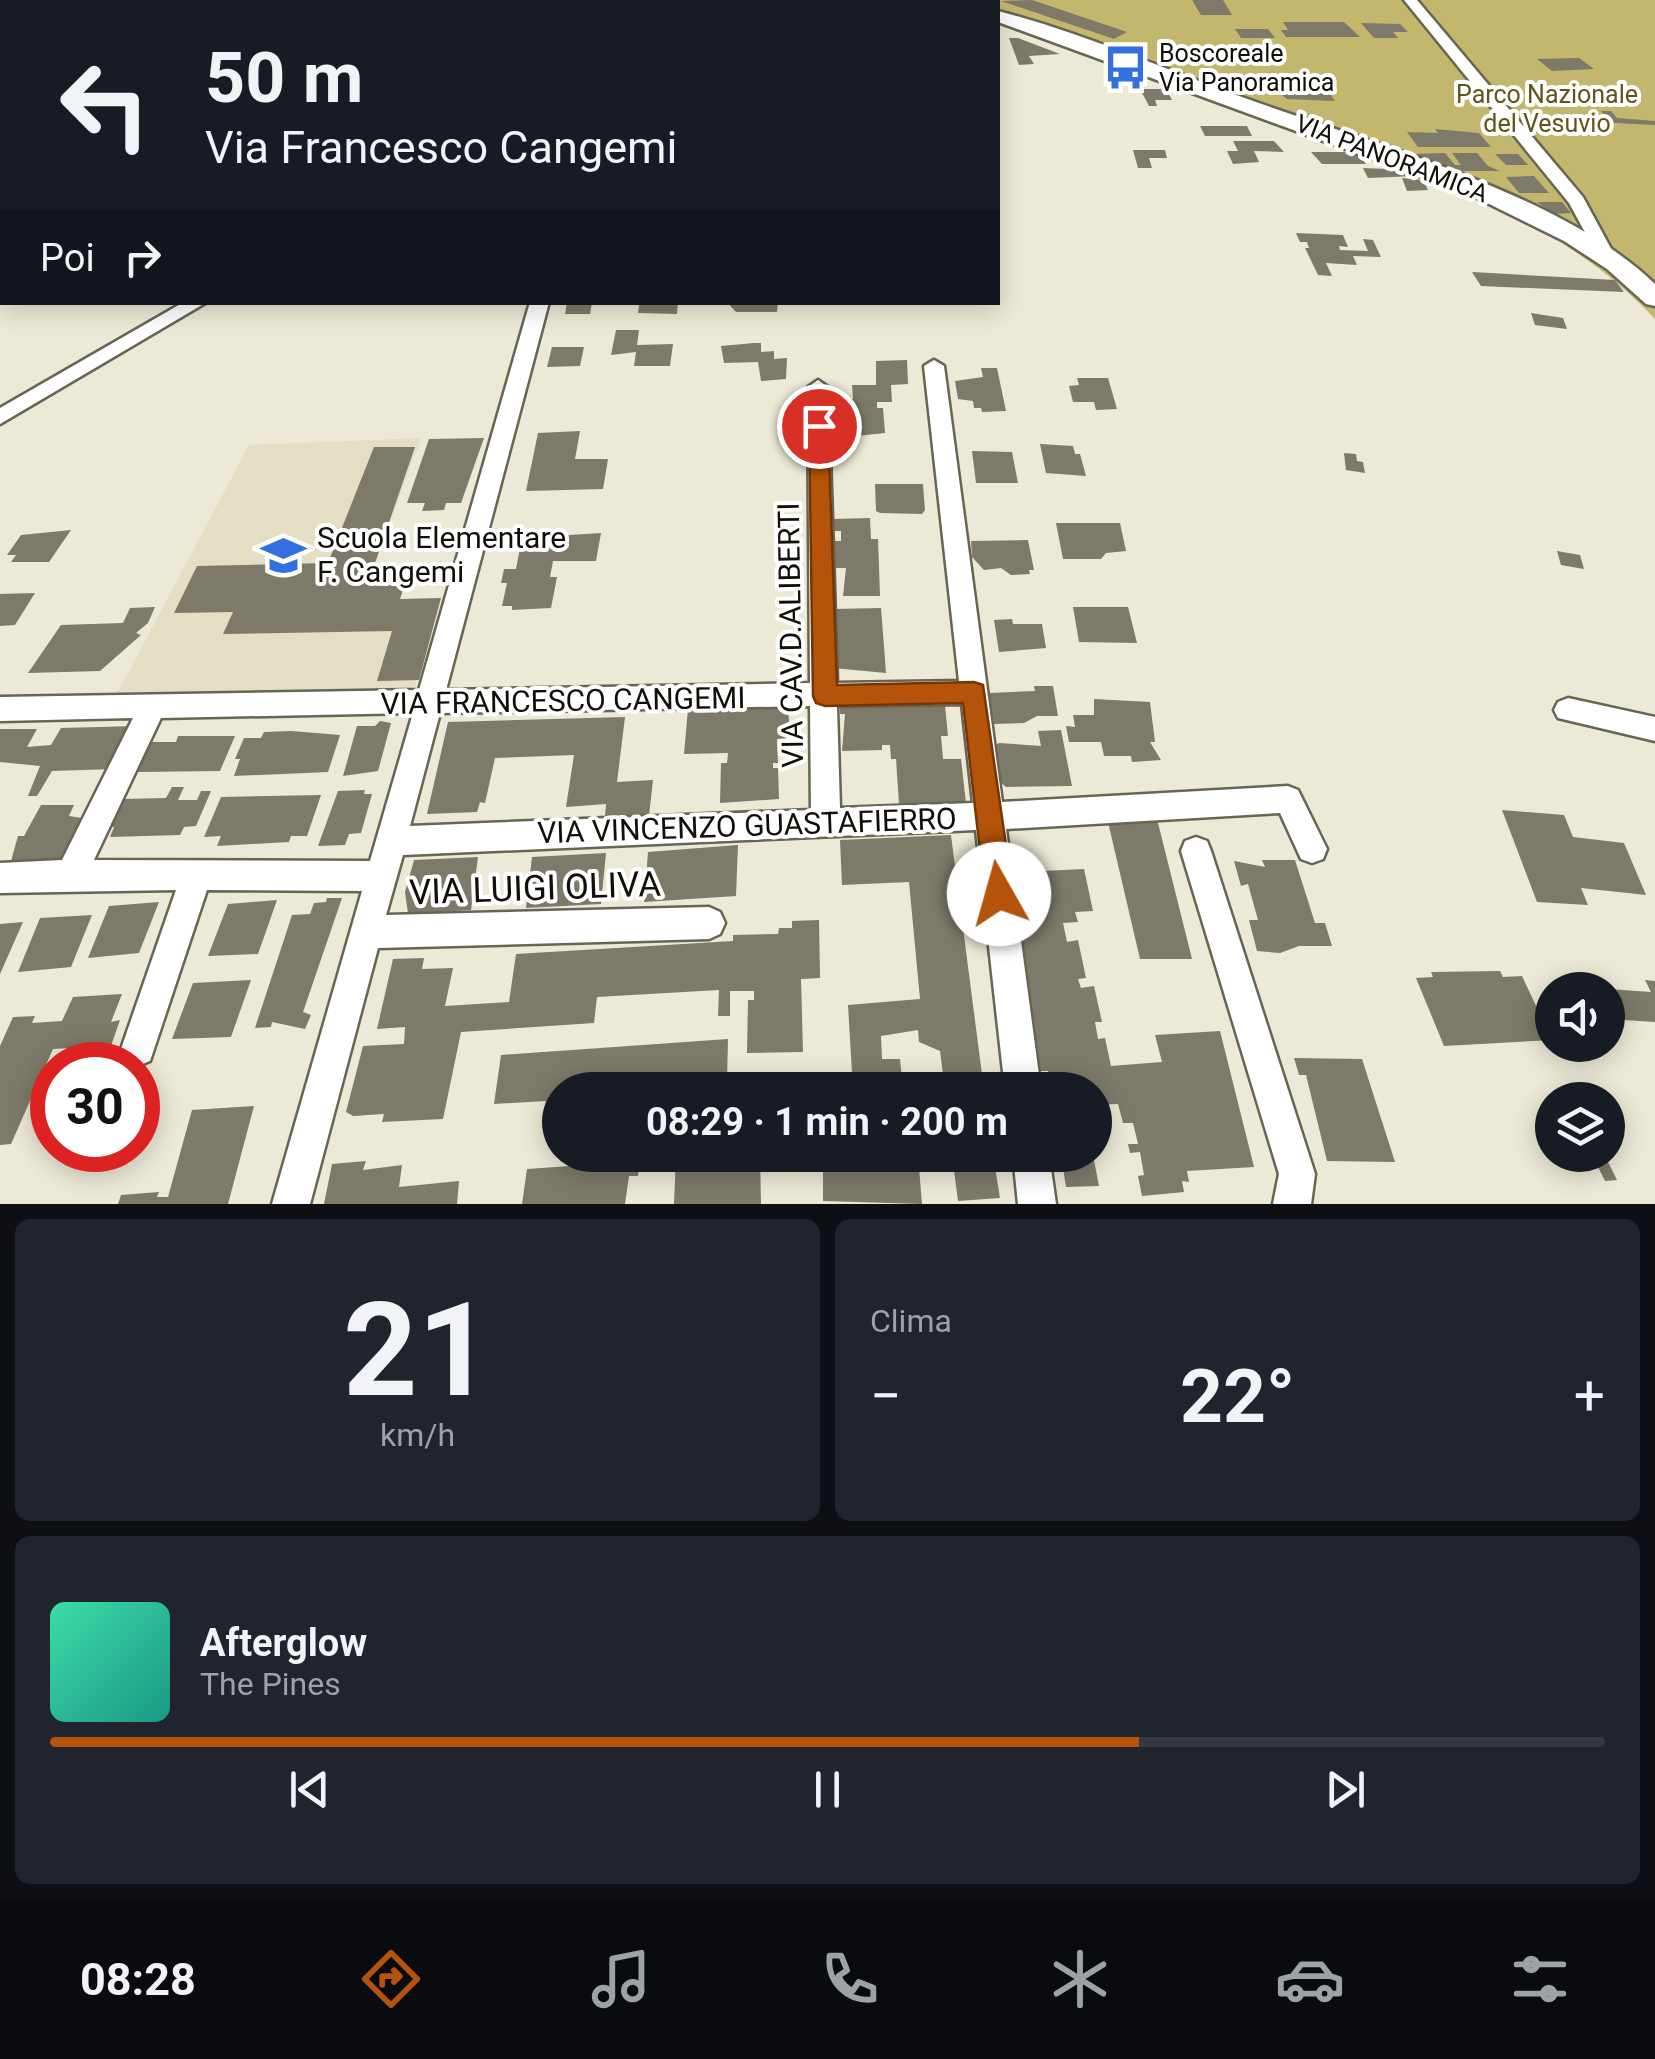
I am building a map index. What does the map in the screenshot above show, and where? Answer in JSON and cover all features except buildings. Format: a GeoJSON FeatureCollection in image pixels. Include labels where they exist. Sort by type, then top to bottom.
{"type":"FeatureCollection","features":[{"type":"Feature","properties":{"kind":"street"},"geometry":{"type":"LineString","coordinates":[[1410,0],[1577,201],[1606,256]]}},
{"type":"Feature","properties":{"kind":"street","name":"VIA PANORAMICA"},"geometry":{"type":"LineString","coordinates":[[1000,17],[1479,190],[1606,256],[1655,298]]}},
{"type":"Feature","properties":{"kind":"street"},"geometry":{"type":"LineString","coordinates":[[0,417],[193,305]]}},
{"type":"Feature","properties":{"kind":"street","name":"VIA LUIGI OLIVA"},"geometry":{"type":"LineString","coordinates":[[291,1204],[539,305]]}},
{"type":"Feature","properties":{"kind":"street"},"geometry":{"type":"LineString","coordinates":[[934,366],[1021,1072]]}},
{"type":"Feature","properties":{"kind":"street","name":"VIA CAV.D.ALIBERTI"},"geometry":{"type":"LineString","coordinates":[[818,387],[826,822]]}},
{"type":"Feature","properties":{"kind":"street","name":"VIA FRANCESCO CANGEMI"},"geometry":{"type":"LineString","coordinates":[[0,709],[974,692]]}},
{"type":"Feature","properties":{"kind":"street"},"geometry":{"type":"LineString","coordinates":[[71,874],[152,707]]}},
{"type":"Feature","properties":{"kind":"street"},"geometry":{"type":"LineString","coordinates":[[1568,710],[1655,729]]}},
{"type":"Feature","properties":{"kind":"street","name":"VIA VINCENZO GUASTAFIERRO"},"geometry":{"type":"LineString","coordinates":[[389,841],[989,816],[1288,798],[1312,849]]}},
{"type":"Feature","properties":{"kind":"street"},"geometry":{"type":"LineString","coordinates":[[1196,851],[1297,1174],[1292,1204]]}},
{"type":"Feature","properties":{"kind":"street","name":"VIA LUIGI OLIVA"},"geometry":{"type":"LineString","coordinates":[[0,878],[71,874],[379,876]]}},
{"type":"Feature","properties":{"kind":"street"},"geometry":{"type":"LineString","coordinates":[[140,1042],[197,875]]}},
{"type":"Feature","properties":{"kind":"street","name":"VIA LUIGI OLIVA"},"geometry":{"type":"LineString","coordinates":[[364,932],[709,923]]}},
{"type":"Feature","properties":{"kind":"street"},"geometry":{"type":"LineString","coordinates":[[1033,1172],[1037,1204]]}},
{"type":"Feature","properties":{"kind":"shaded area","name":"Scuola Elementare F. Cangemi"},"geometry":{"type":"Polygon","coordinates":[[[421,438],[373,568],[410,568],[400,599],[441,598],[414,690],[117,694],[249,445],[421,438]]]}},
{"type":"Feature","properties":{"kind":"green space","name":"Parco Nazionale del Vesuvio"},"geometry":{"type":"Polygon","coordinates":[[[1000,0],[1655,0],[1655,319],[1614,281],[1568,247],[1470,191],[1000,26],[1000,0]]]}},
{"type":"Feature","properties":{"kind":"place","name":"Boscoreale Via Panoramica"},"geometry":{"type":"Point","coordinates":[1126,67]}},
{"type":"Feature","properties":{"kind":"place","name":"Scuola Elementare F. Cangemi"},"geometry":{"type":"Point","coordinates":[284,555]}},
{"type":"Feature","properties":{"kind":"route"},"geometry":{"type":"LineString","coordinates":[[819,426],[825,696],[974,692],[999,894]]}}]}
